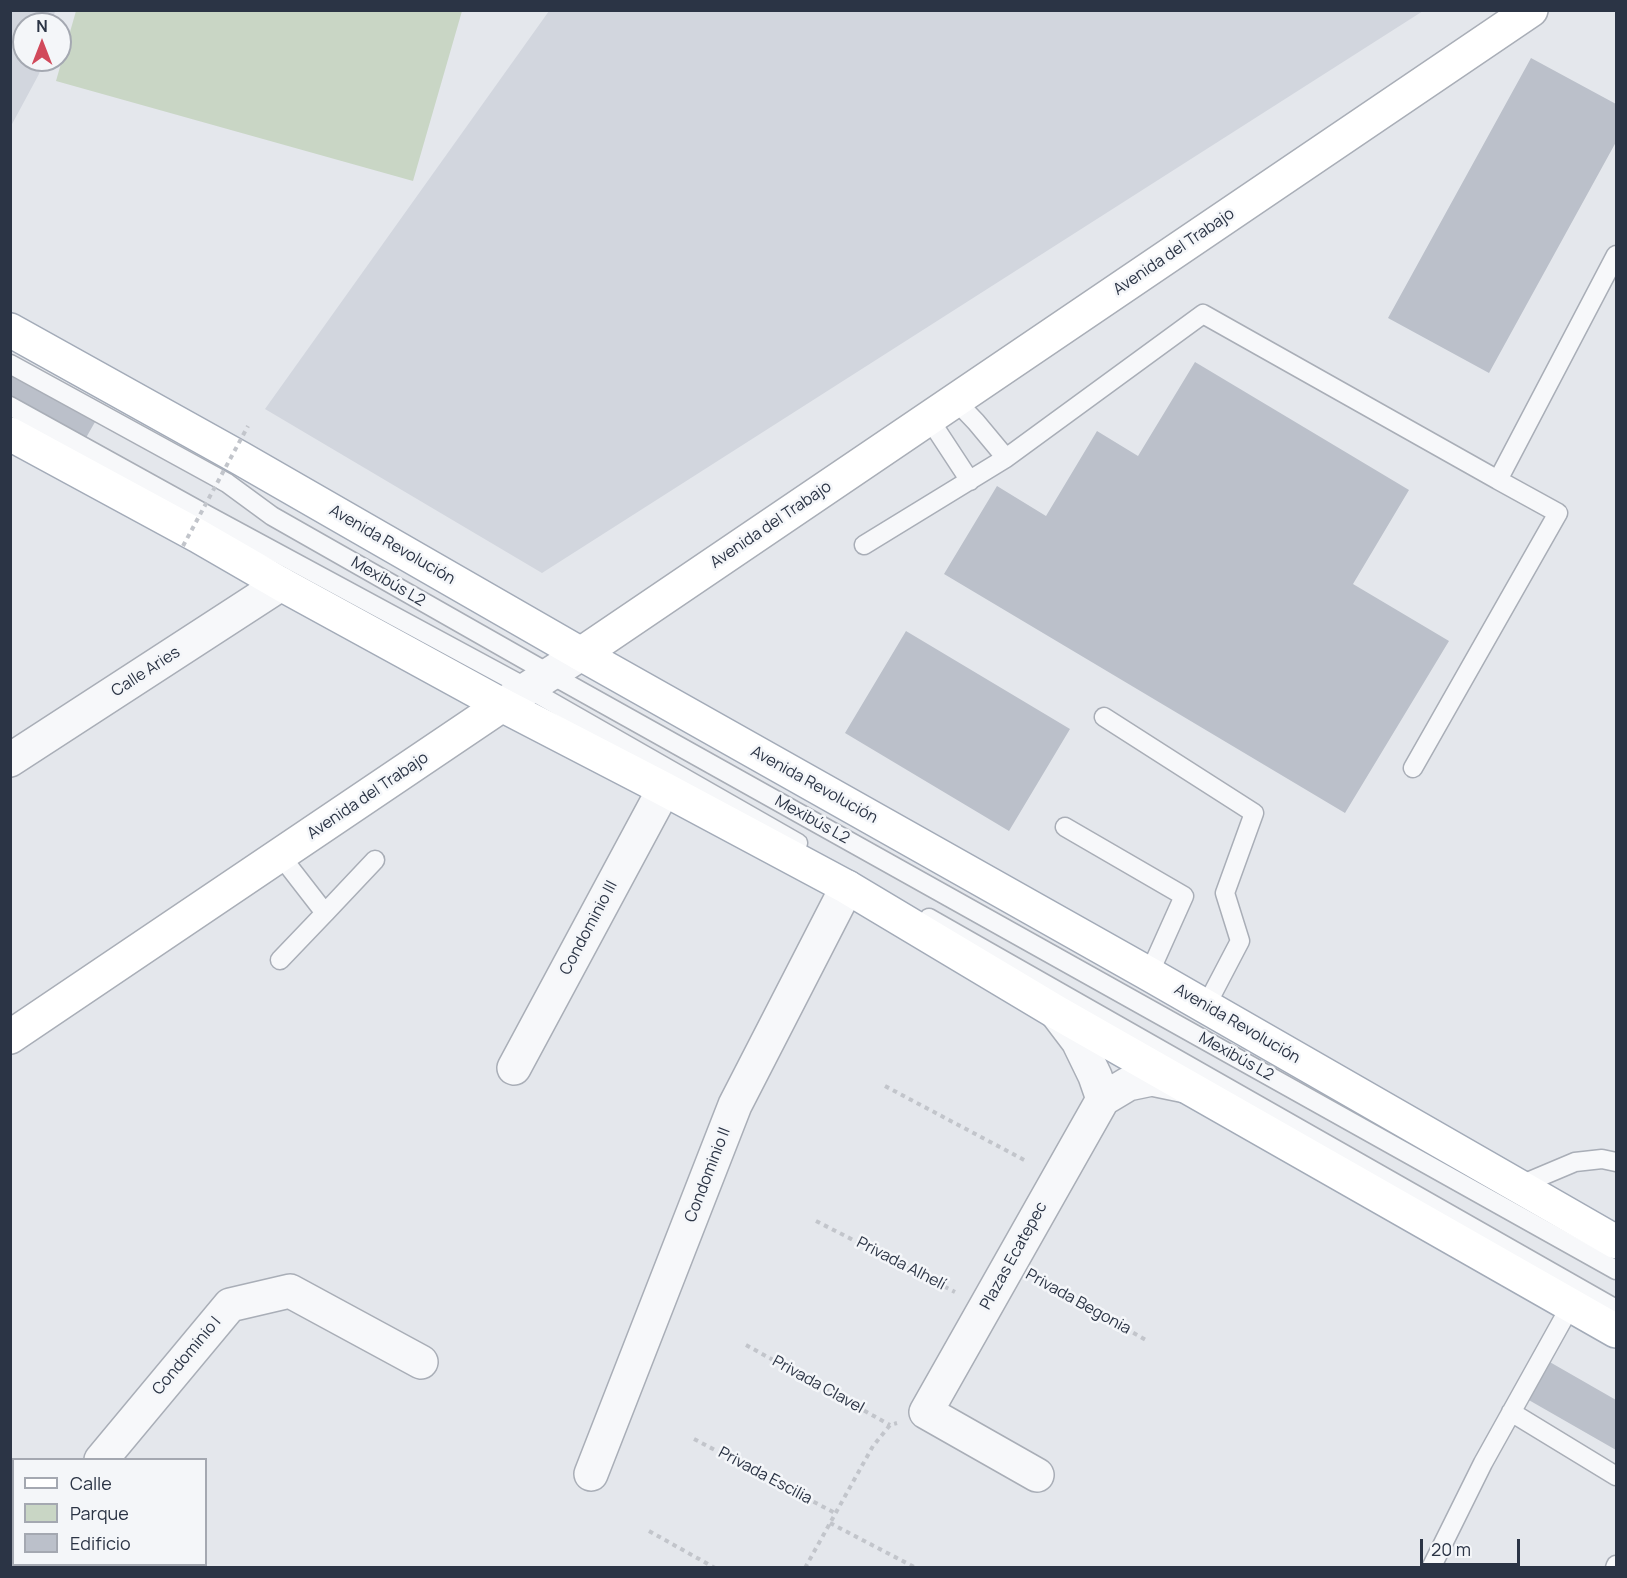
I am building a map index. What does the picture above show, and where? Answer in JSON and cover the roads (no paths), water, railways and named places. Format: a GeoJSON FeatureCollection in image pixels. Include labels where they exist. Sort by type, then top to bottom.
{"type":"FeatureCollection","features":[{"type":"Feature","properties":{"kind":"main road","name":"Avenida del Trabajo"},"geometry":{"type":"LineString","coordinates":[[581,654],[1531,10]]}},
{"type":"Feature","properties":{"kind":"main road","name":"Avenida Revolución"},"geometry":{"type":"LineString","coordinates":[[10,330],[1206,1006],[1617,1242]]}},
{"type":"Feature","properties":{"kind":"main road"},"geometry":{"type":"LineString","coordinates":[[15,442],[188,530],[281,584],[527,689],[664,789],[847,886],[1056,1012],[1617,1331]]}},
{"type":"Feature","properties":{"kind":"main road","name":"Avenida del Trabajo"},"geometry":{"type":"LineString","coordinates":[[10,1037],[527,689]]}},
{"type":"Feature","properties":{"kind":"street","name":"Calle Aries"},"geometry":{"type":"LineString","coordinates":[[10,760],[281,584]]}},
{"type":"Feature","properties":{"kind":"street","name":"Avenida del Trabajo"},"geometry":{"type":"LineString","coordinates":[[527,689],[581,654]]}},
{"type":"Feature","properties":{"kind":"street","name":"Condominio III"},"geometry":{"type":"LineString","coordinates":[[514,1068],[664,789]]}},
{"type":"Feature","properties":{"kind":"street","name":"Condominio II"},"geometry":{"type":"LineString","coordinates":[[591,1474],[735,1105],[847,886]]}},
{"type":"Feature","properties":{"kind":"street"},"geometry":{"type":"LineString","coordinates":[[1056,1012],[1078,1041],[1103,1099]]}},
{"type":"Feature","properties":{"kind":"street","name":"Plazas Ecatepec"},"geometry":{"type":"LineString","coordinates":[[1037,1475],[926,1412],[1103,1099],[1128,1084],[1152,1079],[1186,1086]]}},
{"type":"Feature","properties":{"kind":"street","name":"Condominio I"},"geometry":{"type":"LineString","coordinates":[[103,1458],[230,1305],[290,1291],[421,1362]]}},
{"type":"Feature","properties":{"kind":"lane"},"geometry":{"type":"LineString","coordinates":[[1498,480],[1617,255]]}},
{"type":"Feature","properties":{"kind":"lane"},"geometry":{"type":"LineString","coordinates":[[864,545],[1006,458],[1203,315],[1558,513],[1413,768]]}},
{"type":"Feature","properties":{"kind":"lane","name":"Mexibús L2"},"geometry":{"type":"LineString","coordinates":[[10,364],[226,483],[527,689],[1617,1309]]}},
{"type":"Feature","properties":{"kind":"lane","name":"Mexibús L2"},"geometry":{"type":"LineString","coordinates":[[10,406],[527,689],[1617,1270]]}},
{"type":"Feature","properties":{"kind":"lane"},"geometry":{"type":"LineString","coordinates":[[942,409],[976,422],[1006,458]]}},
{"type":"Feature","properties":{"kind":"lane"},"geometry":{"type":"LineString","coordinates":[[942,409],[970,481]]}},
{"type":"Feature","properties":{"kind":"lane"},"geometry":{"type":"LineString","coordinates":[[1104,717],[1254,813],[1225,893],[1240,941],[1206,1006]]}},
{"type":"Feature","properties":{"kind":"lane"},"geometry":{"type":"LineString","coordinates":[[1065,827],[1185,896],[1149,974]]}},
{"type":"Feature","properties":{"kind":"lane"},"geometry":{"type":"LineString","coordinates":[[280,855],[325,913]]}},
{"type":"Feature","properties":{"kind":"lane"},"geometry":{"type":"LineString","coordinates":[[280,960],[375,860]]}},
{"type":"Feature","properties":{"kind":"lane"},"geometry":{"type":"LineString","coordinates":[[1518,1186],[1575,1162],[1614,1156]]}},
{"type":"Feature","properties":{"kind":"lane"},"geometry":{"type":"LineString","coordinates":[[1431,1568],[1483,1463],[1571,1305]]}},
{"type":"Feature","properties":{"kind":"lane"},"geometry":{"type":"LineString","coordinates":[[1511,1412],[1617,1476]]}}]}
